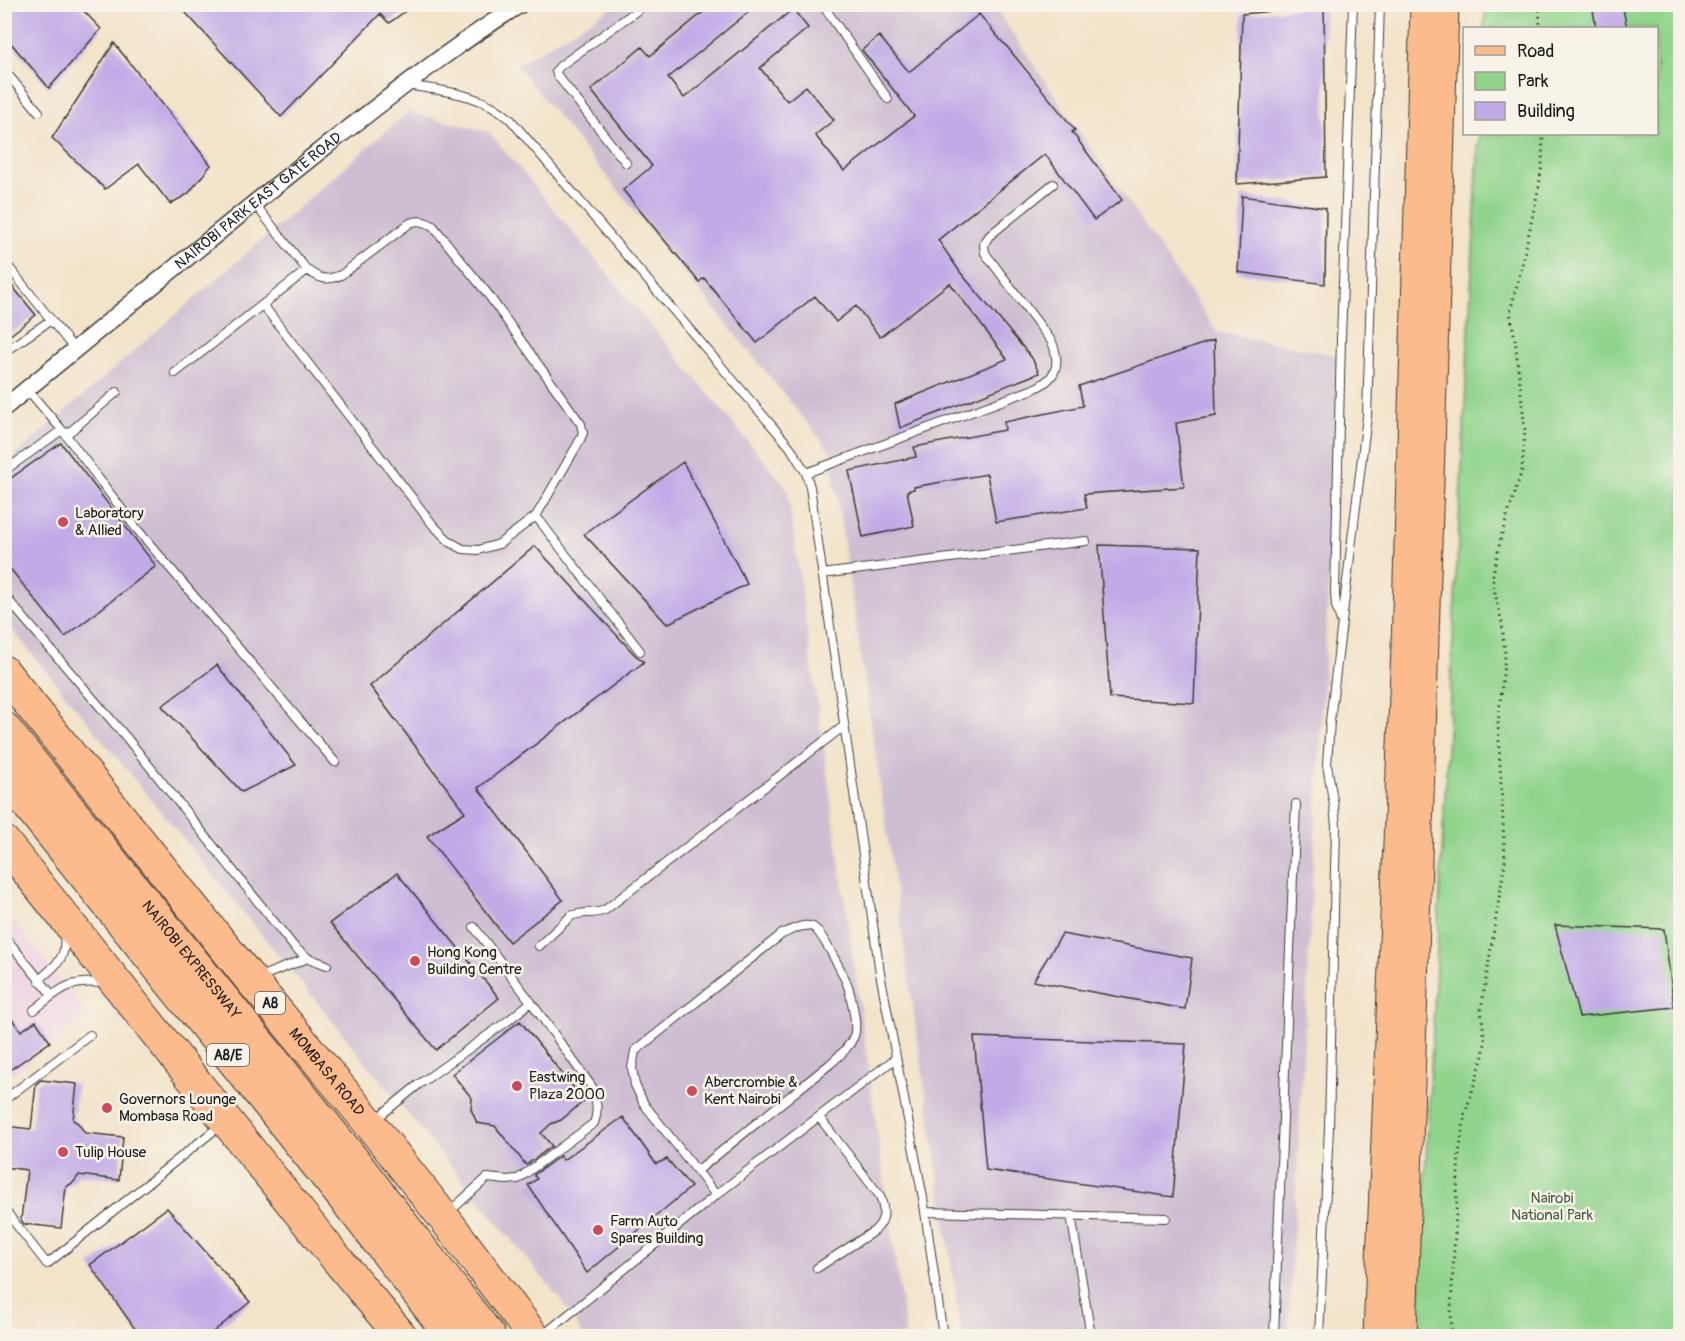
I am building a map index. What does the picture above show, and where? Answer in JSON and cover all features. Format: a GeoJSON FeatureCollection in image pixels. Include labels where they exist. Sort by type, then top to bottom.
{"type":"FeatureCollection","features":[{"type":"Feature","properties":{"kind":"highway","name":"MOMBASA ROAD"},"geometry":{"type":"LineString","coordinates":[[4,672],[251,980],[370,1124],[533,1336]]}},
{"type":"Feature","properties":{"kind":"highway","name":"NAIROBI EXPRESSWAY"},"geometry":{"type":"LineString","coordinates":[[4,728],[340,1143],[489,1336]]}},
{"type":"Feature","properties":{"kind":"highway","name":"NAIROBI EXPRESSWAY"},"geometry":{"type":"LineString","coordinates":[[4,775],[363,1222],[451,1336]]}},
{"type":"Feature","properties":{"kind":"highway"},"geometry":{"type":"LineString","coordinates":[[4,842],[331,1252],[401,1336]]}},
{"type":"Feature","properties":{"kind":"main road"},"geometry":{"type":"LineString","coordinates":[[1377,1336],[1405,647],[1424,4]]}},
{"type":"Feature","properties":{"kind":"main road"},"geometry":{"type":"LineString","coordinates":[[1403,1336],[1445,4]]}},
{"type":"Feature","properties":{"kind":"street","name":"NAIROBI PARK EAST GATE ROAD"},"geometry":{"type":"LineString","coordinates":[[4,408],[254,203],[405,85],[518,5]]}},
{"type":"Feature","properties":{"kind":"lane"},"geometry":{"type":"LineString","coordinates":[[626,163],[556,71],[646,4]]}},
{"type":"Feature","properties":{"kind":"lane"},"geometry":{"type":"LineString","coordinates":[[822,4],[888,99]]}},
{"type":"Feature","properties":{"kind":"lane"},"geometry":{"type":"LineString","coordinates":[[1342,623],[1336,606],[1335,592],[1353,4]]}},
{"type":"Feature","properties":{"kind":"lane"},"geometry":{"type":"LineString","coordinates":[[1319,1336],[1329,1128],[1336,826],[1327,765],[1330,721],[1367,416],[1380,4]]}},
{"type":"Feature","properties":{"kind":"lane"},"geometry":{"type":"LineString","coordinates":[[4,70],[39,112]]}},
{"type":"Feature","properties":{"kind":"lane"},"geometry":{"type":"LineString","coordinates":[[405,85],[471,97],[492,104],[510,119],[790,447],[806,472],[880,973],[925,1212],[943,1336]]}},
{"type":"Feature","properties":{"kind":"lane"},"geometry":{"type":"LineString","coordinates":[[806,472],[1031,390],[1042,385],[1052,376],[1056,368],[1057,354],[1052,342],[985,253],[984,244],[989,236],[1053,184]]}},
{"type":"Feature","properties":{"kind":"lane"},"geometry":{"type":"LineString","coordinates":[[254,203],[307,270],[316,276],[330,279],[341,275],[410,223],[418,220],[433,226],[488,293],[581,424],[583,433],[579,442],[536,516],[499,544],[478,550],[463,549],[450,542],[433,525],[262,305]]}},
{"type":"Feature","properties":{"kind":"lane"},"geometry":{"type":"LineString","coordinates":[[4,261],[75,350]]}},
{"type":"Feature","properties":{"kind":"lane"},"geometry":{"type":"LineString","coordinates":[[175,373],[307,270]]}},
{"type":"Feature","properties":{"kind":"lane"},"geometry":{"type":"LineString","coordinates":[[4,352],[51,320]]}},
{"type":"Feature","properties":{"kind":"lane"},"geometry":{"type":"LineString","coordinates":[[27,389],[64,432],[136,528],[335,762]]}},
{"type":"Feature","properties":{"kind":"lane"},"geometry":{"type":"LineString","coordinates":[[4,471],[64,432],[117,392]]}},
{"type":"Feature","properties":{"kind":"lane"},"geometry":{"type":"LineString","coordinates":[[536,516],[640,651]]}},
{"type":"Feature","properties":{"kind":"lane"},"geometry":{"type":"LineString","coordinates":[[822,574],[1086,541]]}},
{"type":"Feature","properties":{"kind":"lane"},"geometry":{"type":"LineString","coordinates":[[4,595],[126,737],[295,948],[308,958],[327,965]]}},
{"type":"Feature","properties":{"kind":"lane"},"geometry":{"type":"LineString","coordinates":[[539,946],[571,916],[599,913],[605,909],[844,726]]}},
{"type":"Feature","properties":{"kind":"lane"},"geometry":{"type":"LineString","coordinates":[[1274,1336],[1296,804]]}},
{"type":"Feature","properties":{"kind":"lane"},"geometry":{"type":"LineString","coordinates":[[39,980],[63,957],[65,918]]}},
{"type":"Feature","properties":{"kind":"lane"},"geometry":{"type":"LineString","coordinates":[[697,1171],[830,1064],[844,1051],[855,1035],[848,986],[832,953],[816,930],[811,927],[802,925],[782,934],[635,1051],[632,1068],[635,1085],[644,1104],[697,1171],[716,1195]]}},
{"type":"Feature","properties":{"kind":"lane"},"geometry":{"type":"LineString","coordinates":[[444,1218],[487,1178],[518,1179],[594,1123],[596,1117],[596,1097],[592,1088],[474,927]]}},
{"type":"Feature","properties":{"kind":"lane"},"geometry":{"type":"LineString","coordinates":[[4,936],[52,995]]}},
{"type":"Feature","properties":{"kind":"lane"},"geometry":{"type":"LineString","coordinates":[[251,980],[308,958]]}},
{"type":"Feature","properties":{"kind":"lane"},"geometry":{"type":"LineString","coordinates":[[34,1010],[52,995],[78,982],[119,985]]}},
{"type":"Feature","properties":{"kind":"lane"},"geometry":{"type":"LineString","coordinates":[[370,1124],[418,1085],[531,1002]]}},
{"type":"Feature","properties":{"kind":"lane"},"geometry":{"type":"LineString","coordinates":[[4,1100],[90,1035]]}},
{"type":"Feature","properties":{"kind":"lane"},"geometry":{"type":"LineString","coordinates":[[542,1336],[716,1195],[896,1058]]}},
{"type":"Feature","properties":{"kind":"lane"},"geometry":{"type":"LineString","coordinates":[[817,1268],[881,1225],[884,1207],[880,1196],[819,1117]]}},
{"type":"Feature","properties":{"kind":"lane"},"geometry":{"type":"LineString","coordinates":[[4,1209],[47,1264],[227,1120]]}},
{"type":"Feature","properties":{"kind":"lane"},"geometry":{"type":"LineString","coordinates":[[925,1212],[1166,1218]]}},
{"type":"Feature","properties":{"kind":"lane"},"geometry":{"type":"LineString","coordinates":[[1071,1215],[1091,1336]]}},
{"type":"Feature","properties":{"kind":"path"},"geometry":{"type":"LineString","coordinates":[[1539,4],[1540,27]]}},
{"type":"Feature","properties":{"kind":"path"},"geometry":{"type":"LineString","coordinates":[[1452,1336],[1451,1309],[1460,1143],[1465,1114],[1483,1056],[1485,1043],[1481,1010],[1505,862],[1498,723],[1505,655],[1493,574],[1502,534],[1522,470],[1525,430],[1510,312],[1537,195],[1542,165],[1543,135]]}},
{"type":"Feature","properties":{"kind":"shaded area"},"geometry":{"type":"Polygon","coordinates":[[[616,5],[993,5],[1217,332],[1341,356],[1288,1336],[962,1336],[830,451],[516,65],[616,5]]]}},
{"type":"Feature","properties":{"kind":"shaded area"},"geometry":{"type":"Polygon","coordinates":[[[408,112],[489,132],[787,488],[906,1336],[583,1336],[567,1308],[5,621],[4,465],[408,112]]]}},
{"type":"Feature","properties":{"kind":"shaded area"},"geometry":{"type":"Polygon","coordinates":[[[4,910],[87,1013],[5,1081],[4,1081],[4,910]]]}},
{"type":"Feature","properties":{"kind":"green space","name":"Nairobi National Park"},"geometry":{"type":"Polygon","coordinates":[[[1486,5],[1680,5],[1680,1336],[1417,1336],[1479,135],[1658,135],[1658,27],[1484,27],[1486,5]]]}},
{"type":"Feature","properties":{"kind":"building"},"geometry":{"type":"Polygon","coordinates":[[[4,4],[77,4],[101,29],[49,88],[4,35],[4,4]]]}},
{"type":"Feature","properties":{"kind":"building"},"geometry":{"type":"Polygon","coordinates":[[[194,4],[415,4],[389,23],[380,14],[281,117],[186,13],[194,4]]]}},
{"type":"Feature","properties":{"kind":"building"},"geometry":{"type":"Polygon","coordinates":[[[713,4],[758,4],[668,78],[684,98],[793,9],[808,28],[760,68],[787,101],[806,86],[834,120],[815,135],[844,171],[914,116],[862,50],[879,36],[909,72],[979,14],[1075,130],[1072,132],[1122,200],[1094,220],[1045,154],[938,240],[960,272],[1032,358],[1039,373],[900,428],[895,404],[1007,359],[950,283],[880,337],[856,306],[836,322],[815,296],[757,343],[704,278],[699,282],[623,190],[652,166],[591,90],[642,47],[650,56],[713,4]]]}},
{"type":"Feature","properties":{"kind":"building"},"geometry":{"type":"Polygon","coordinates":[[[1592,4],[1622,4],[1627,27],[1596,27],[1592,4]]]}},
{"type":"Feature","properties":{"kind":"building"},"geometry":{"type":"Polygon","coordinates":[[[1324,6],[1326,177],[1237,184],[1242,14],[1324,6]]]}},
{"type":"Feature","properties":{"kind":"building"},"geometry":{"type":"Polygon","coordinates":[[[114,43],[211,165],[188,194],[170,204],[139,164],[105,189],[52,138],[114,43]]]}},
{"type":"Feature","properties":{"kind":"building"},"geometry":{"type":"Polygon","coordinates":[[[1242,196],[1326,208],[1325,284],[1238,272],[1242,196]]]}},
{"type":"Feature","properties":{"kind":"building"},"geometry":{"type":"Polygon","coordinates":[[[4,276],[36,315],[4,340],[4,276]]]}},
{"type":"Feature","properties":{"kind":"building"},"geometry":{"type":"Polygon","coordinates":[[[1214,340],[1216,416],[1176,423],[1184,487],[1084,494],[1087,508],[996,522],[987,474],[914,487],[907,491],[914,526],[863,537],[849,471],[916,457],[914,447],[1005,430],[1004,422],[1083,406],[1079,386],[1214,340]]]}},
{"type":"Feature","properties":{"kind":"building","name":"Laboratory & Allied"},"geometry":{"type":"Polygon","coordinates":[[[61,443],[156,566],[65,637],[4,561],[4,483],[61,443]]]}},
{"type":"Feature","properties":{"kind":"building"},"geometry":{"type":"Polygon","coordinates":[[[683,462],[747,584],[667,624],[584,534],[683,462]]]}},
{"type":"Feature","properties":{"kind":"building"},"geometry":{"type":"Polygon","coordinates":[[[1099,545],[1200,548],[1194,703],[1110,698],[1099,545]]]}},
{"type":"Feature","properties":{"kind":"building"},"geometry":{"type":"Polygon","coordinates":[[[535,546],[644,662],[478,788],[563,900],[509,942],[427,836],[465,812],[370,686],[535,546]]]}},
{"type":"Feature","properties":{"kind":"building"},"geometry":{"type":"Polygon","coordinates":[[[217,665],[296,765],[242,792],[162,706],[217,665]]]}},
{"type":"Feature","properties":{"kind":"building","name":"Hong Kong Building Centre"},"geometry":{"type":"Polygon","coordinates":[[[397,873],[499,998],[436,1050],[330,923],[397,873]]]}},
{"type":"Feature","properties":{"kind":"building"},"geometry":{"type":"Polygon","coordinates":[[[1555,925],[1664,929],[1674,1007],[1579,1017],[1555,925]]]}},
{"type":"Feature","properties":{"kind":"building"},"geometry":{"type":"Polygon","coordinates":[[[1062,934],[1192,958],[1185,1009],[1033,981],[1062,934]]]}},
{"type":"Feature","properties":{"kind":"building"},"geometry":{"type":"Polygon","coordinates":[[[4,1009],[21,1031],[36,1021],[50,1042],[4,1074],[4,1009]]]}},
{"type":"Feature","properties":{"kind":"building","name":"Eastwing Plaza 2000"},"geometry":{"type":"Polygon","coordinates":[[[520,1021],[584,1101],[541,1133],[552,1146],[526,1165],[495,1126],[477,1123],[471,1109],[472,1098],[452,1074],[520,1021]]]}},
{"type":"Feature","properties":{"kind":"building"},"geometry":{"type":"Polygon","coordinates":[[[974,1037],[1186,1044],[1173,1197],[986,1170],[974,1037]]]}},
{"type":"Feature","properties":{"kind":"building","name":"Tulip House"},"geometry":{"type":"Polygon","coordinates":[[[41,1080],[77,1084],[73,1120],[85,1133],[123,1137],[119,1180],[79,1175],[66,1187],[61,1228],[24,1224],[21,1220],[27,1170],[4,1167],[4,1126],[31,1129],[36,1084],[41,1080]]]}},
{"type":"Feature","properties":{"kind":"building","name":"Farm Auto Spares Building"},"geometry":{"type":"Polygon","coordinates":[[[623,1117],[656,1164],[667,1159],[691,1187],[587,1273],[528,1185],[537,1179],[534,1175],[560,1156],[563,1160],[623,1117]]]}},
{"type":"Feature","properties":{"kind":"building"},"geometry":{"type":"Polygon","coordinates":[[[167,1208],[250,1302],[208,1336],[140,1336],[90,1265],[167,1208]]]}},
{"type":"Feature","properties":{"kind":"place","name":"Laboratory & Allied"},"geometry":{"type":"Point","coordinates":[63,522]}},
{"type":"Feature","properties":{"kind":"place","name":"Hong Kong Building Centre"},"geometry":{"type":"Point","coordinates":[415,961]}},
{"type":"Feature","properties":{"kind":"place","name":"Eastwing Plaza 2000"},"geometry":{"type":"Point","coordinates":[517,1086]}},
{"type":"Feature","properties":{"kind":"place","name":"Abercrombie & Kent Nairobi"},"geometry":{"type":"Point","coordinates":[692,1091]}},
{"type":"Feature","properties":{"kind":"place","name":"Governors Lounge Mombasa Road"},"geometry":{"type":"Point","coordinates":[107,1108]}},
{"type":"Feature","properties":{"kind":"place","name":"Tulip House"},"geometry":{"type":"Point","coordinates":[63,1152]}},
{"type":"Feature","properties":{"kind":"place","name":"Farm Auto Spares Building"},"geometry":{"type":"Point","coordinates":[598,1230]}}]}
